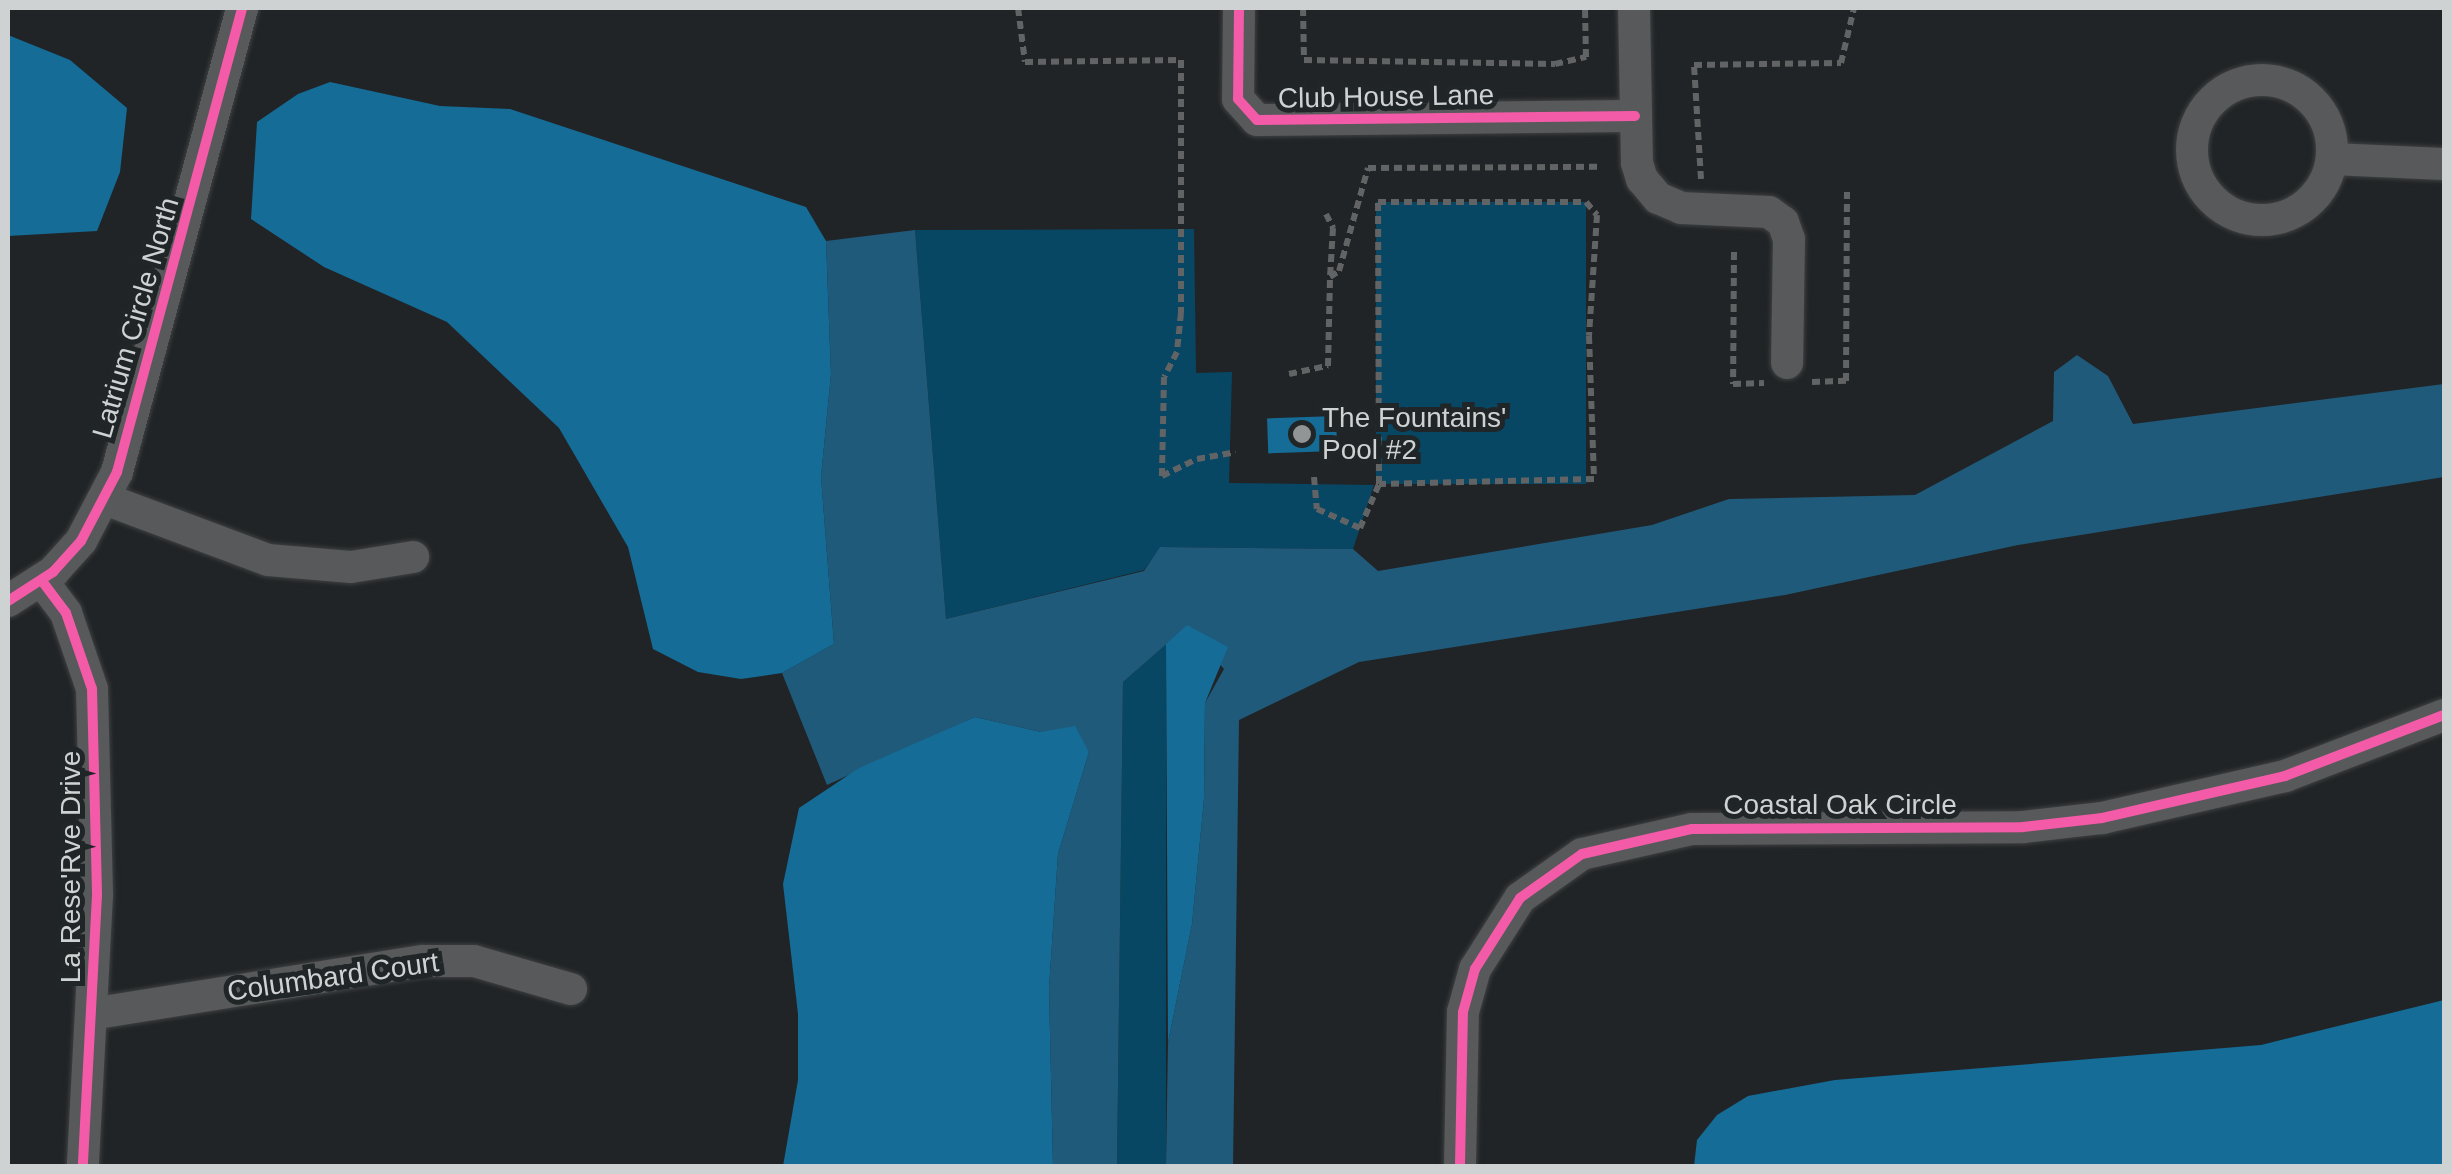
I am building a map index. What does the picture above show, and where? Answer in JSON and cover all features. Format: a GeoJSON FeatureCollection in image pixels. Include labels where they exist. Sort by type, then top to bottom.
{"type":"FeatureCollection","features":[{"type":"Feature","properties":{"kind":"street","name":"Latrium Circle North"},"geometry":{"type":"LineString","coordinates":[[8,602],[42,581],[80,541],[105,500],[242,8]]}},
{"type":"Feature","properties":{"kind":"street","name":"Club House Lane"},"geometry":{"type":"LineString","coordinates":[[1240,8],[1238,98],[1257,120],[1635,116]]}},
{"type":"Feature","properties":{"kind":"street"},"geometry":{"type":"LineString","coordinates":[[1634,8],[1636,164],[1658,198],[1681,208],[1769,212],[1783,222],[1789,238],[1787,363]]}},
{"type":"Feature","properties":{"kind":"street"},"geometry":{"type":"LineString","coordinates":[[2268,80],[2289,86],[2316,106],[2331,136],[2332,159],[2310,201],[2268,221],[2245,219],[2214,202],[2195,172],[2192,149],[2196,126],[2224,90],[2268,80]]}},
{"type":"Feature","properties":{"kind":"street"},"geometry":{"type":"LineString","coordinates":[[2332,159],[2444,164]]}},
{"type":"Feature","properties":{"kind":"street"},"geometry":{"type":"LineString","coordinates":[[105,500],[268,560],[337,567],[413,558]]}},
{"type":"Feature","properties":{"kind":"street","name":"La Rese'Rve Drive"},"geometry":{"type":"LineString","coordinates":[[42,581],[72,625],[92,689],[98,835],[84,1166]]}},
{"type":"Feature","properties":{"kind":"street","name":"Coastal Oak Circle"},"geometry":{"type":"LineString","coordinates":[[1460,1166],[1463,1012],[1475,970],[1520,898],[1582,854],[1692,830],[2023,826],[2102,818],[2285,776],[2444,715]]}},
{"type":"Feature","properties":{"kind":"street","name":"Columbard Court"},"geometry":{"type":"LineString","coordinates":[[92,1014],[423,961],[474,961],[572,989]]}},
{"type":"Feature","properties":{"kind":"path"},"geometry":{"type":"LineString","coordinates":[[1018,8],[1025,62],[1180,60],[1181,313],[1177,352],[1164,377],[1162,476],[1197,459],[1235,452]]}},
{"type":"Feature","properties":{"kind":"path"},"geometry":{"type":"LineString","coordinates":[[1303,8],[1304,60],[1555,64],[1586,57],[1585,8]]}},
{"type":"Feature","properties":{"kind":"path"},"geometry":{"type":"LineString","coordinates":[[1696,156],[1694,65],[1841,63],[1854,8]]}},
{"type":"Feature","properties":{"kind":"path"},"geometry":{"type":"LineString","coordinates":[[1330,277],[1339,271],[1368,168],[1597,167]]}},
{"type":"Feature","properties":{"kind":"path"},"geometry":{"type":"LineString","coordinates":[[1314,476],[1317,509],[1360,528],[1379,484],[1378,202],[1586,202],[1596,214],[1590,336],[1594,478],[1379,484]]}},
{"type":"Feature","properties":{"kind":"path"},"geometry":{"type":"LineString","coordinates":[[1289,374],[1328,366],[1333,228],[1326,214]]}},
{"type":"Feature","properties":{"kind":"shaded area"},"geometry":{"type":"Polygon","coordinates":[[[8,35],[70,60],[127,108],[120,172],[97,231],[8,236],[8,35]]]}},
{"type":"Feature","properties":{"kind":"shaded area"},"geometry":{"type":"Polygon","coordinates":[[[330,82],[440,106],[510,109],[806,207],[826,241],[831,374],[821,477],[834,644],[782,673],[741,679],[698,672],[653,649],[628,547],[559,428],[447,322],[324,267],[251,219],[257,122],[298,94],[330,82]]]}},
{"type":"Feature","properties":{"kind":"shaded area"},"geometry":{"type":"Polygon","coordinates":[[[1376,202],[1586,202],[1586,484],[1376,484],[1376,202]]]}},
{"type":"Feature","properties":{"kind":"shaded area"},"geometry":{"type":"Polygon","coordinates":[[[1194,229],[1196,373],[1232,372],[1229,483],[1374,485],[1353,549],[1161,547],[1144,570],[946,619],[915,230],[1194,229]]]}},
{"type":"Feature","properties":{"kind":"shaded area"},"geometry":{"type":"Polygon","coordinates":[[[915,230],[946,619],[1144,571],[1160,547],[1353,549],[1378,571],[1652,525],[1729,499],[1915,495],[2053,421],[2054,372],[2077,355],[2108,376],[2133,424],[2444,384],[2444,477],[2018,545],[1785,595],[1359,662],[1239,720],[1233,1166],[1166,1166],[1168,1043],[1192,924],[1204,799],[1205,703],[1224,669],[1187,626],[1123,682],[1117,1166],[1053,1166],[1049,988],[1058,854],[1089,752],[1041,732],[975,717],[827,785],[782,673],[834,644],[821,477],[831,374],[826,241],[915,230]]]}},
{"type":"Feature","properties":{"kind":"shaded area","name":"The Fountains' Pool #2"},"geometry":{"type":"Polygon","coordinates":[[[1336,416],[1337,451],[1268,453],[1267,418],[1336,416]]]}},
{"type":"Feature","properties":{"kind":"shaded area"},"geometry":{"type":"Polygon","coordinates":[[[1187,625],[1228,647],[1205,703],[1204,799],[1192,924],[1168,1043],[1166,644],[1187,625]]]}},
{"type":"Feature","properties":{"kind":"shaded area"},"geometry":{"type":"Polygon","coordinates":[[[1166,644],[1166,1166],[1117,1166],[1123,682],[1166,644]]]}},
{"type":"Feature","properties":{"kind":"shaded area"},"geometry":{"type":"Polygon","coordinates":[[[975,717],[1041,732],[1075,726],[1089,752],[1058,854],[1049,988],[1053,1166],[783,1166],[798,1080],[798,1014],[783,884],[799,808],[859,768],[975,717]]]}},
{"type":"Feature","properties":{"kind":"shaded area"},"geometry":{"type":"Polygon","coordinates":[[[2444,1000],[2444,1166],[1694,1166],[1697,1140],[1717,1115],[1748,1096],[1835,1080],[2261,1045],[2444,1000]]]}},
{"type":"Feature","properties":{"kind":"cycle path"},"geometry":{"type":"LineString","coordinates":[[8,601],[53,572],[81,541],[117,472],[242,8]]}},
{"type":"Feature","properties":{"kind":"cycle path"},"geometry":{"type":"LineString","coordinates":[[1239,8],[1238,99],[1257,120],[1635,116]]}},
{"type":"Feature","properties":{"kind":"cycle path"},"geometry":{"type":"LineString","coordinates":[[42,581],[66,613],[92,689],[97,895],[83,1166]]}},
{"type":"Feature","properties":{"kind":"cycle path"},"geometry":{"type":"LineString","coordinates":[[1460,1166],[1463,1012],[1475,969],[1520,898],[1582,854],[1692,829],[2023,827],[2102,818],[2285,776],[2444,715]]}},
{"type":"Feature","properties":{"kind":"place","name":"The Fountains' Pool #2"},"geometry":{"type":"Point","coordinates":[1302,434]}}]}
